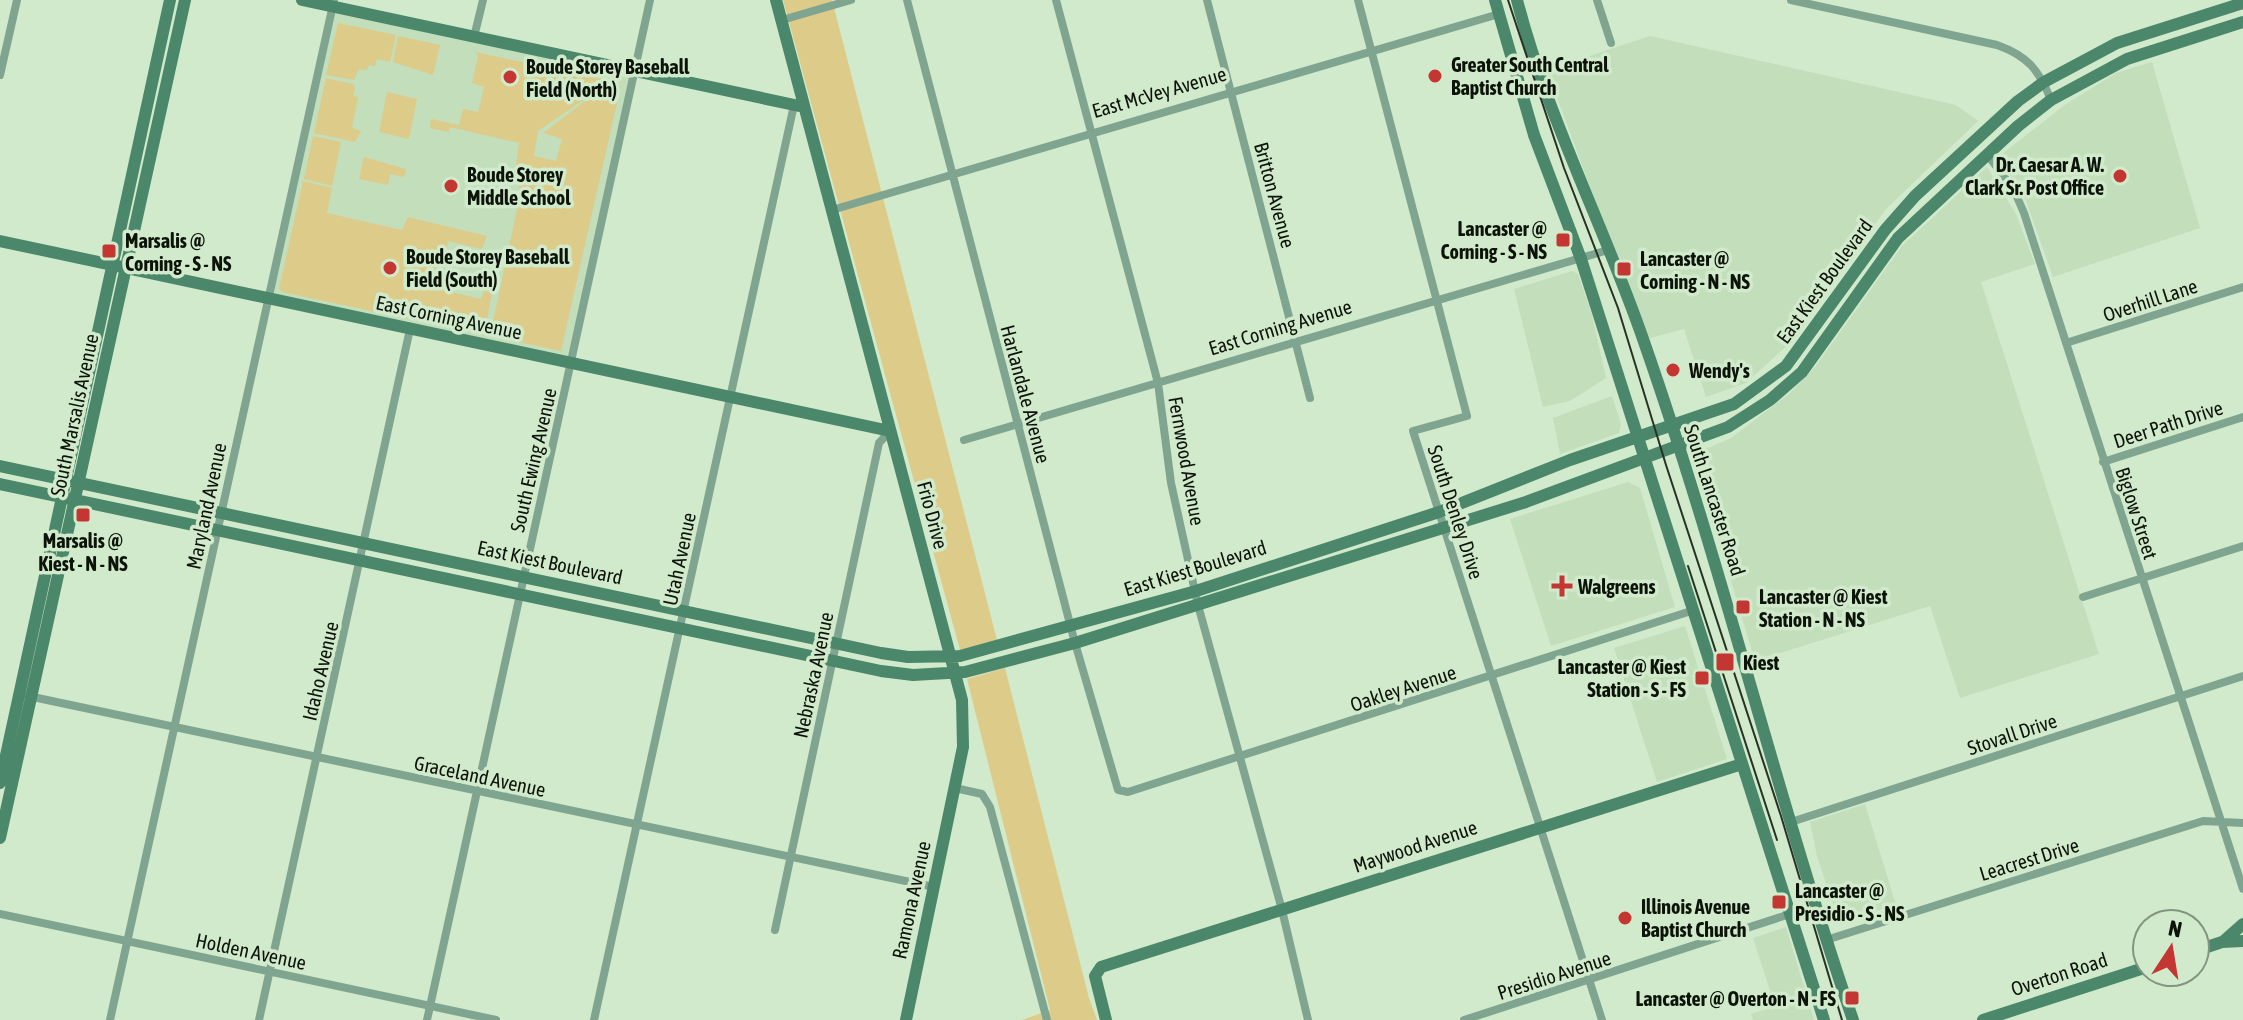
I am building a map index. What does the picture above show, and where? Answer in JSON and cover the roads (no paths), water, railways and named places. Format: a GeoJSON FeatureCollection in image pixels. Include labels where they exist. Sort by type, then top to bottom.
{"type":"FeatureCollection","features":[{"type":"Feature","properties":{"kind":"main road","name":"South Marsalis Avenue"},"geometry":{"type":"LineString","coordinates":[[0,783],[81,483],[170,0]]}},
{"type":"Feature","properties":{"kind":"main road","name":"South Marsalis Avenue"},"geometry":{"type":"LineString","coordinates":[[0,838],[63,480],[185,0]]}},
{"type":"Feature","properties":{"kind":"main road"},"geometry":{"type":"LineString","coordinates":[[302,0],[333,3],[474,37],[799,106]]}},
{"type":"Feature","properties":{"kind":"main road","name":"Frio Drive"},"geometry":{"type":"LineString","coordinates":[[776,0],[799,106],[832,210],[955,673],[964,726],[955,788]]}},
{"type":"Feature","properties":{"kind":"main road"},"geometry":{"type":"LineString","coordinates":[[1495,0],[1534,135],[1581,259],[1824,1020]]}},
{"type":"Feature","properties":{"kind":"main road","name":"South Lancaster Road"},"geometry":{"type":"LineString","coordinates":[[1517,0],[1557,124],[1643,338],[1737,630],[1753,697],[1853,1020]]}},
{"type":"Feature","properties":{"kind":"main road","name":"East Kiest Boulevard"},"geometry":{"type":"LineString","coordinates":[[0,466],[836,643],[908,657],[950,657],[1196,591],[1439,512],[1734,404],[1770,381],[1801,350],[1885,230],[1915,196],[1974,140],[2044,82],[2117,43],[2240,2]]}},
{"type":"Feature","properties":{"kind":"main road","name":"East Kiest Boulevard"},"geometry":{"type":"LineString","coordinates":[[0,484],[904,675],[955,673],[1075,643],[1445,529],[1678,448],[1740,421],[1802,372],[1877,264],[1926,208],[2051,100],[2127,59],[2243,20]]}},
{"type":"Feature","properties":{"kind":"main road"},"geometry":{"type":"LineString","coordinates":[[1974,140],[1987,154]]}},
{"type":"Feature","properties":{"kind":"main road","name":"East Corning Avenue"},"geometry":{"type":"LineString","coordinates":[[0,241],[890,431]]}},
{"type":"Feature","properties":{"kind":"main road","name":"Maywood Avenue"},"geometry":{"type":"LineString","coordinates":[[1106,1020],[1095,976],[1101,967],[1742,764]]}},
{"type":"Feature","properties":{"kind":"main road","name":"Ramona Avenue"},"geometry":{"type":"LineString","coordinates":[[906,1020],[955,788]]}},
{"type":"Feature","properties":{"kind":"main road"},"geometry":{"type":"LineString","coordinates":[[2222,942],[2243,924]]}},
{"type":"Feature","properties":{"kind":"main road"},"geometry":{"type":"LineString","coordinates":[[2211,946],[2243,941]]}},
{"type":"Feature","properties":{"kind":"main road","name":"Overton Road"},"geometry":{"type":"LineString","coordinates":[[1983,1020],[2131,972]]}},
{"type":"Feature","properties":{"kind":"street"},"geometry":{"type":"LineString","coordinates":[[0,75],[17,0]]}},
{"type":"Feature","properties":{"kind":"street"},"geometry":{"type":"LineString","coordinates":[[474,37],[483,0]]}},
{"type":"Feature","properties":{"kind":"street","name":"South Ewing Avenue"},"geometry":{"type":"LineString","coordinates":[[427,1020],[650,0]]}},
{"type":"Feature","properties":{"kind":"street"},"geometry":{"type":"LineString","coordinates":[[782,20],[851,0]]}},
{"type":"Feature","properties":{"kind":"street","name":"Harlandale Avenue"},"geometry":{"type":"LineString","coordinates":[[907,0],[1075,643],[1114,785],[1123,792]]}},
{"type":"Feature","properties":{"kind":"street","name":"Fernwood Avenue"},"geometry":{"type":"LineString","coordinates":[[1056,0],[1158,383],[1171,483],[1198,605],[1282,910],[1308,1020]]}},
{"type":"Feature","properties":{"kind":"street","name":"Britton Avenue"},"geometry":{"type":"LineString","coordinates":[[1207,0],[1310,398]]}},
{"type":"Feature","properties":{"kind":"street","name":"South Denley Drive"},"geometry":{"type":"LineString","coordinates":[[1358,0],[1467,416],[1413,431],[1602,1020]]}},
{"type":"Feature","properties":{"kind":"street"},"geometry":{"type":"LineString","coordinates":[[1597,0],[1611,43]]}},
{"type":"Feature","properties":{"kind":"street"},"geometry":{"type":"LineString","coordinates":[[1791,0],[1997,45],[2021,53],[2037,69],[2051,100]]}},
{"type":"Feature","properties":{"kind":"street"},"geometry":{"type":"LineString","coordinates":[[2240,2],[2243,20]]}},
{"type":"Feature","properties":{"kind":"street","name":"Maryland Avenue"},"geometry":{"type":"LineString","coordinates":[[110,1020],[333,3]]}},
{"type":"Feature","properties":{"kind":"street","name":"East McVey Avenue"},"geometry":{"type":"LineString","coordinates":[[832,210],[1499,14]]}},
{"type":"Feature","properties":{"kind":"street","name":"Utah Avenue"},"geometry":{"type":"LineString","coordinates":[[594,1020],[730,396],[799,106]]}},
{"type":"Feature","properties":{"kind":"street","name":"Biglow Street"},"geometry":{"type":"LineString","coordinates":[[1987,154],[2014,190],[2024,213],[2243,889]]}},
{"type":"Feature","properties":{"kind":"street","name":"East Corning Avenue"},"geometry":{"type":"LineString","coordinates":[[964,440],[1608,250]]}},
{"type":"Feature","properties":{"kind":"street","name":"Overhill Lane"},"geometry":{"type":"LineString","coordinates":[[2066,343],[2243,287]]}},
{"type":"Feature","properties":{"kind":"street","name":"Idaho Avenue"},"geometry":{"type":"LineString","coordinates":[[259,1020],[362,561],[410,329]]}},
{"type":"Feature","properties":{"kind":"street","name":"Deer Path Drive"},"geometry":{"type":"LineString","coordinates":[[2103,462],[2243,417]]}},
{"type":"Feature","properties":{"kind":"street","name":"Nebraska Avenue"},"geometry":{"type":"LineString","coordinates":[[775,930],[879,443],[890,431]]}},
{"type":"Feature","properties":{"kind":"street"},"geometry":{"type":"LineString","coordinates":[[2083,597],[2243,546]]}},
{"type":"Feature","properties":{"kind":"street","name":"Oakley Avenue"},"geometry":{"type":"LineString","coordinates":[[1123,792],[1691,611]]}},
{"type":"Feature","properties":{"kind":"street","name":"Stovall Drive"},"geometry":{"type":"LineString","coordinates":[[1791,822],[2243,676]]}},
{"type":"Feature","properties":{"kind":"street","name":"Graceland Avenue"},"geometry":{"type":"LineString","coordinates":[[25,696],[934,887]]}},
{"type":"Feature","properties":{"kind":"street"},"geometry":{"type":"LineString","coordinates":[[955,788],[982,794],[990,807],[1047,1020]]}},
{"type":"Feature","properties":{"kind":"street","name":"Leacrest Drive"},"geometry":{"type":"LineString","coordinates":[[1826,940],[2203,821],[2243,823]]}},
{"type":"Feature","properties":{"kind":"street","name":"Holden Avenue"},"geometry":{"type":"LineString","coordinates":[[0,914],[496,1020]]}},
{"type":"Feature","properties":{"kind":"street","name":"Presidio Avenue"},"geometry":{"type":"LineString","coordinates":[[1464,1020],[1790,914]]}},
{"type":"Feature","properties":{"kind":"tram line"},"geometry":{"type":"LineString","coordinates":[[1508,0],[1564,168],[1618,308],[1781,816],[1842,1020]]}},
{"type":"Feature","properties":{"kind":"tram line"},"geometry":{"type":"LineString","coordinates":[[1688,566],[1777,840]]}},
{"type":"Feature","properties":{"kind":"place","name":"Greater South Central Baptist Church"},"geometry":{"type":"Point","coordinates":[1435,76]}},
{"type":"Feature","properties":{"kind":"place","name":"Boude Storey Baseball Field (North)"},"geometry":{"type":"Point","coordinates":[510,77]}},
{"type":"Feature","properties":{"kind":"place","name":"Dr. Caesar A. W. Clark Sr. Post Office"},"geometry":{"type":"Point","coordinates":[2120,176]}},
{"type":"Feature","properties":{"kind":"place","name":"Boude Storey Middle School"},"geometry":{"type":"Point","coordinates":[451,186]}},
{"type":"Feature","properties":{"kind":"place","name":"Lancaster @ Corning - S - NS"},"geometry":{"type":"Point","coordinates":[1563,240]}},
{"type":"Feature","properties":{"kind":"place","name":"Marsalis @ Corning - S - NS"},"geometry":{"type":"Point","coordinates":[109,251]}},
{"type":"Feature","properties":{"kind":"place","name":"Boude Storey Baseball Field (South)"},"geometry":{"type":"Point","coordinates":[390,268]}},
{"type":"Feature","properties":{"kind":"place","name":"Lancaster @ Corning - N - NS"},"geometry":{"type":"Point","coordinates":[1624,269]}},
{"type":"Feature","properties":{"kind":"place","name":"Wendy's"},"geometry":{"type":"Point","coordinates":[1673,370]}},
{"type":"Feature","properties":{"kind":"place","name":"Marsalis @ Kiest - N - NS"},"geometry":{"type":"Point","coordinates":[83,515]}},
{"type":"Feature","properties":{"kind":"place","name":"Walgreens"},"geometry":{"type":"Point","coordinates":[1562,586]}},
{"type":"Feature","properties":{"kind":"place","name":"Lancaster @ Kiest Station - N - NS"},"geometry":{"type":"Point","coordinates":[1743,607]}},
{"type":"Feature","properties":{"kind":"place","name":"Kiest"},"geometry":{"type":"Point","coordinates":[1725,662]}},
{"type":"Feature","properties":{"kind":"place","name":"Lancaster @ Kiest Station - S - FS"},"geometry":{"type":"Point","coordinates":[1702,678]}},
{"type":"Feature","properties":{"kind":"place","name":"Lancaster @ Presidio - S - NS"},"geometry":{"type":"Point","coordinates":[1779,902]}},
{"type":"Feature","properties":{"kind":"place","name":"Illinois Avenue Baptist Church"},"geometry":{"type":"Point","coordinates":[1625,918]}},
{"type":"Feature","properties":{"kind":"place","name":"Lancaster @ Overton - N - FS"},"geometry":{"type":"Point","coordinates":[1852,998]}}]}
